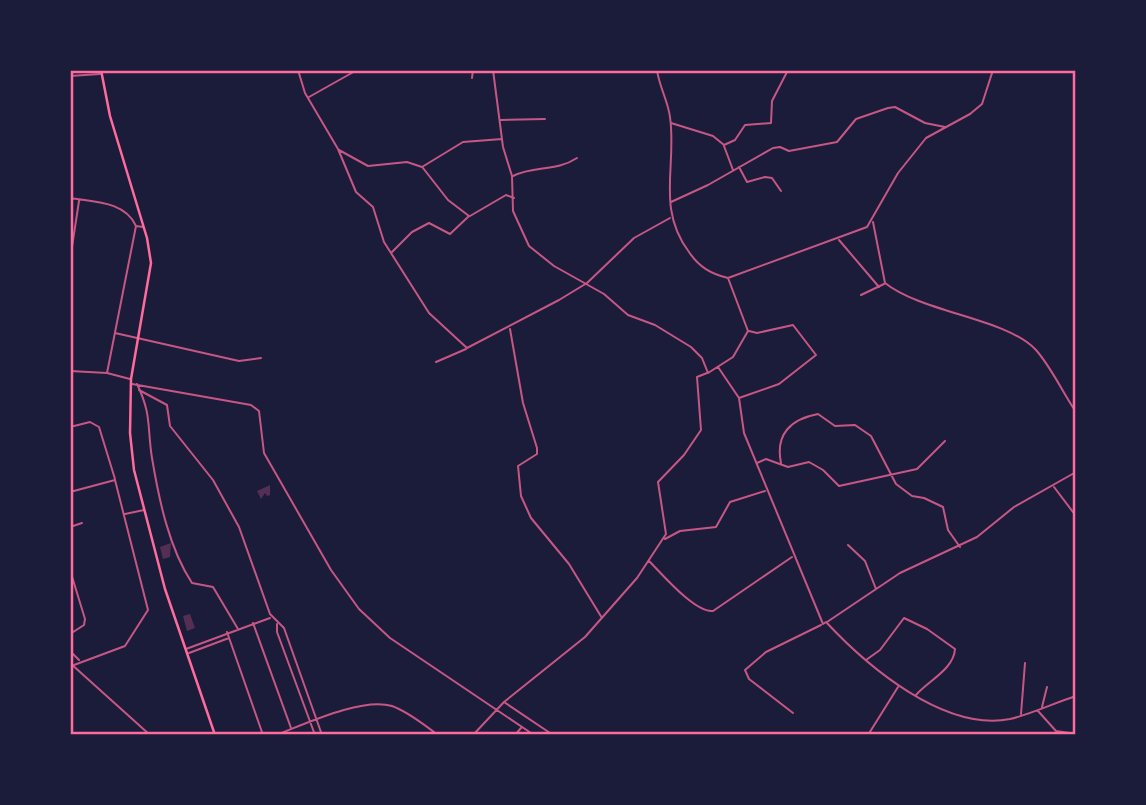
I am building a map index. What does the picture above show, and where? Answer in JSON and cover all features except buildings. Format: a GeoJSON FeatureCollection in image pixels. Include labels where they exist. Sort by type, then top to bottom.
{"type":"FeatureCollection","features":[{"type":"Feature","properties":{"kind":"main road"},"geometry":{"type":"LineString","coordinates":[[101,72],[144,227],[151,271],[131,382],[131,453],[165,589],[215,735]]}},
{"type":"Feature","properties":{"kind":"street"},"geometry":{"type":"LineString","coordinates":[[298,70],[308,98],[338,149],[356,192],[373,207],[380,233],[391,253],[429,313],[467,348]]}},
{"type":"Feature","properties":{"kind":"street"},"geometry":{"type":"LineString","coordinates":[[308,98],[357,70]]}},
{"type":"Feature","properties":{"kind":"street"},"geometry":{"type":"LineString","coordinates":[[472,78],[473,70]]}},
{"type":"Feature","properties":{"kind":"street"},"geometry":{"type":"LineString","coordinates":[[493,70],[502,139],[512,176],[515,221],[534,251],[587,283],[628,315],[655,325],[698,352],[708,373]]}},
{"type":"Feature","properties":{"kind":"street"},"geometry":{"type":"LineString","coordinates":[[657,70],[670,122],[671,218],[680,240],[694,259],[706,271],[728,278],[867,227],[898,173],[926,138],[970,114],[982,104],[993,70]]}},
{"type":"Feature","properties":{"kind":"street"},"geometry":{"type":"LineString","coordinates":[[724,145],[735,140],[745,125],[771,123],[772,102],[788,70]]}},
{"type":"Feature","properties":{"kind":"street"},"geometry":{"type":"LineString","coordinates":[[70,76],[101,72]]}},
{"type":"Feature","properties":{"kind":"street"},"geometry":{"type":"LineString","coordinates":[[669,202],[776,147],[789,151],[833,144],[856,119],[888,108],[895,107],[925,123],[946,127]]}},
{"type":"Feature","properties":{"kind":"street"},"geometry":{"type":"LineString","coordinates":[[500,121],[545,119]]}},
{"type":"Feature","properties":{"kind":"street"},"geometry":{"type":"LineString","coordinates":[[670,122],[713,136],[724,145],[733,170]]}},
{"type":"Feature","properties":{"kind":"street"},"geometry":{"type":"LineString","coordinates":[[422,167],[463,142],[502,139]]}},
{"type":"Feature","properties":{"kind":"street"},"geometry":{"type":"LineString","coordinates":[[338,149],[368,166],[407,162],[422,167],[448,200],[469,216]]}},
{"type":"Feature","properties":{"kind":"street"},"geometry":{"type":"LineString","coordinates":[[512,176],[523,171],[559,168],[577,158]]}},
{"type":"Feature","properties":{"kind":"street"},"geometry":{"type":"LineString","coordinates":[[739,166],[747,182],[772,178],[781,191]]}},
{"type":"Feature","properties":{"kind":"street"},"geometry":{"type":"LineString","coordinates":[[391,253],[412,232],[429,223],[448,234],[469,216],[506,195],[514,198]]}},
{"type":"Feature","properties":{"kind":"street"},"geometry":{"type":"LineString","coordinates":[[70,198],[113,205],[130,217],[136,226],[107,373]]}},
{"type":"Feature","properties":{"kind":"street"},"geometry":{"type":"LineString","coordinates":[[70,260],[79,200]]}},
{"type":"Feature","properties":{"kind":"street"},"geometry":{"type":"LineString","coordinates":[[670,211],[676,200]]}},
{"type":"Feature","properties":{"kind":"street"},"geometry":{"type":"LineString","coordinates":[[436,362],[459,355],[491,334],[510,328],[587,283],[634,238],[671,218]]}},
{"type":"Feature","properties":{"kind":"street"},"geometry":{"type":"LineString","coordinates":[[872,221],[885,284],[904,297],[1009,333],[1032,346],[1074,409],[1076,418]]}},
{"type":"Feature","properties":{"kind":"street"},"geometry":{"type":"LineString","coordinates":[[136,226],[144,227]]}},
{"type":"Feature","properties":{"kind":"street"},"geometry":{"type":"LineString","coordinates":[[838,239],[878,287]]}},
{"type":"Feature","properties":{"kind":"street"},"geometry":{"type":"LineString","coordinates":[[664,540],[666,528],[657,482],[684,455],[701,430],[697,377],[718,367],[741,348],[748,331],[728,278]]}},
{"type":"Feature","properties":{"kind":"street"},"geometry":{"type":"LineString","coordinates":[[862,295],[885,284]]}},
{"type":"Feature","properties":{"kind":"street"},"geometry":{"type":"LineString","coordinates":[[739,398],[779,384],[816,355],[793,325],[757,334],[748,331]]}},
{"type":"Feature","properties":{"kind":"street"},"geometry":{"type":"LineString","coordinates":[[510,328],[523,403],[537,448],[537,454],[518,466],[521,496],[531,518],[569,564],[602,619]]}},
{"type":"Feature","properties":{"kind":"street"},"geometry":{"type":"LineString","coordinates":[[115,333],[239,361],[261,358]]}},
{"type":"Feature","properties":{"kind":"street"},"geometry":{"type":"LineString","coordinates":[[718,367],[739,398],[744,433],[793,556],[824,623],[864,661],[899,686],[942,710],[976,717],[1008,719],[1076,696]]}},
{"type":"Feature","properties":{"kind":"street"},"geometry":{"type":"LineString","coordinates":[[70,371],[107,373],[131,382],[251,405],[259,411],[264,453],[345,591],[380,630],[531,733]]}},
{"type":"Feature","properties":{"kind":"street"},"geometry":{"type":"LineString","coordinates":[[136,383],[148,410],[155,476],[178,559],[191,583],[213,587],[238,629]]}},
{"type":"Feature","properties":{"kind":"street"},"geometry":{"type":"LineString","coordinates":[[139,390],[167,405],[173,429],[224,499],[239,527],[271,617],[284,628],[322,735]]}},
{"type":"Feature","properties":{"kind":"street"},"geometry":{"type":"LineString","coordinates":[[781,463],[778,450],[786,429],[818,414],[835,426],[855,425],[871,436],[890,477],[908,494],[940,505],[948,530],[960,547]]}},
{"type":"Feature","properties":{"kind":"street"},"geometry":{"type":"LineString","coordinates":[[70,427],[90,422],[99,427],[148,610],[125,646],[80,660],[73,666]]}},
{"type":"Feature","properties":{"kind":"street"},"geometry":{"type":"LineString","coordinates":[[756,463],[766,459],[788,467],[805,461],[814,464],[839,486],[917,469],[945,441]]}},
{"type":"Feature","properties":{"kind":"street"},"geometry":{"type":"LineString","coordinates":[[793,713],[748,679],[745,670],[766,652],[824,623],[908,569],[960,547],[1014,507],[1076,471]]}},
{"type":"Feature","properties":{"kind":"street"},"geometry":{"type":"LineString","coordinates":[[70,492],[115,480]]}},
{"type":"Feature","properties":{"kind":"street"},"geometry":{"type":"LineString","coordinates":[[1053,486],[1076,516]]}},
{"type":"Feature","properties":{"kind":"street"},"geometry":{"type":"LineString","coordinates":[[473,735],[504,702],[602,619],[664,540],[680,531],[716,527],[733,500],[766,491]]}},
{"type":"Feature","properties":{"kind":"street"},"geometry":{"type":"LineString","coordinates":[[124,514],[145,510]]}},
{"type":"Feature","properties":{"kind":"street"},"geometry":{"type":"LineString","coordinates":[[70,527],[82,523]]}},
{"type":"Feature","properties":{"kind":"street"},"geometry":{"type":"LineString","coordinates":[[848,545],[865,561],[876,590]]}},
{"type":"Feature","properties":{"kind":"street"},"geometry":{"type":"LineString","coordinates":[[649,561],[675,587],[707,612],[713,611],[793,556]]}},
{"type":"Feature","properties":{"kind":"street"},"geometry":{"type":"LineString","coordinates":[[70,570],[85,619],[84,625],[70,634]]}},
{"type":"Feature","properties":{"kind":"street"},"geometry":{"type":"LineString","coordinates":[[186,649],[271,617]]}},
{"type":"Feature","properties":{"kind":"street"},"geometry":{"type":"LineString","coordinates":[[864,661],[880,650],[904,618],[928,629],[955,649],[955,653],[941,673],[916,696]]}},
{"type":"Feature","properties":{"kind":"street"},"geometry":{"type":"LineString","coordinates":[[253,623],[290,735]]}},
{"type":"Feature","properties":{"kind":"street"},"geometry":{"type":"LineString","coordinates":[[277,623],[277,632],[315,735]]}},
{"type":"Feature","properties":{"kind":"street"},"geometry":{"type":"LineString","coordinates":[[227,632],[263,735]]}},
{"type":"Feature","properties":{"kind":"street"},"geometry":{"type":"LineString","coordinates":[[188,654],[229,638]]}},
{"type":"Feature","properties":{"kind":"street"},"geometry":{"type":"LineString","coordinates":[[70,651],[80,660]]}},
{"type":"Feature","properties":{"kind":"street"},"geometry":{"type":"LineString","coordinates":[[70,663],[150,735]]}},
{"type":"Feature","properties":{"kind":"street"},"geometry":{"type":"LineString","coordinates":[[1020,715],[1025,663]]}},
{"type":"Feature","properties":{"kind":"street"},"geometry":{"type":"LineString","coordinates":[[868,735],[899,686]]}},
{"type":"Feature","properties":{"kind":"street"},"geometry":{"type":"LineString","coordinates":[[1042,708],[1047,688]]}},
{"type":"Feature","properties":{"kind":"street"},"geometry":{"type":"LineString","coordinates":[[504,702],[552,735]]}},
{"type":"Feature","properties":{"kind":"street"},"geometry":{"type":"LineString","coordinates":[[275,735],[359,707],[385,705],[400,710],[438,735]]}},
{"type":"Feature","properties":{"kind":"street"},"geometry":{"type":"LineString","coordinates":[[1037,710],[1056,731],[1076,734]]}},
{"type":"Feature","properties":{"kind":"street"},"geometry":{"type":"LineString","coordinates":[[515,735],[521,727]]}}]}
